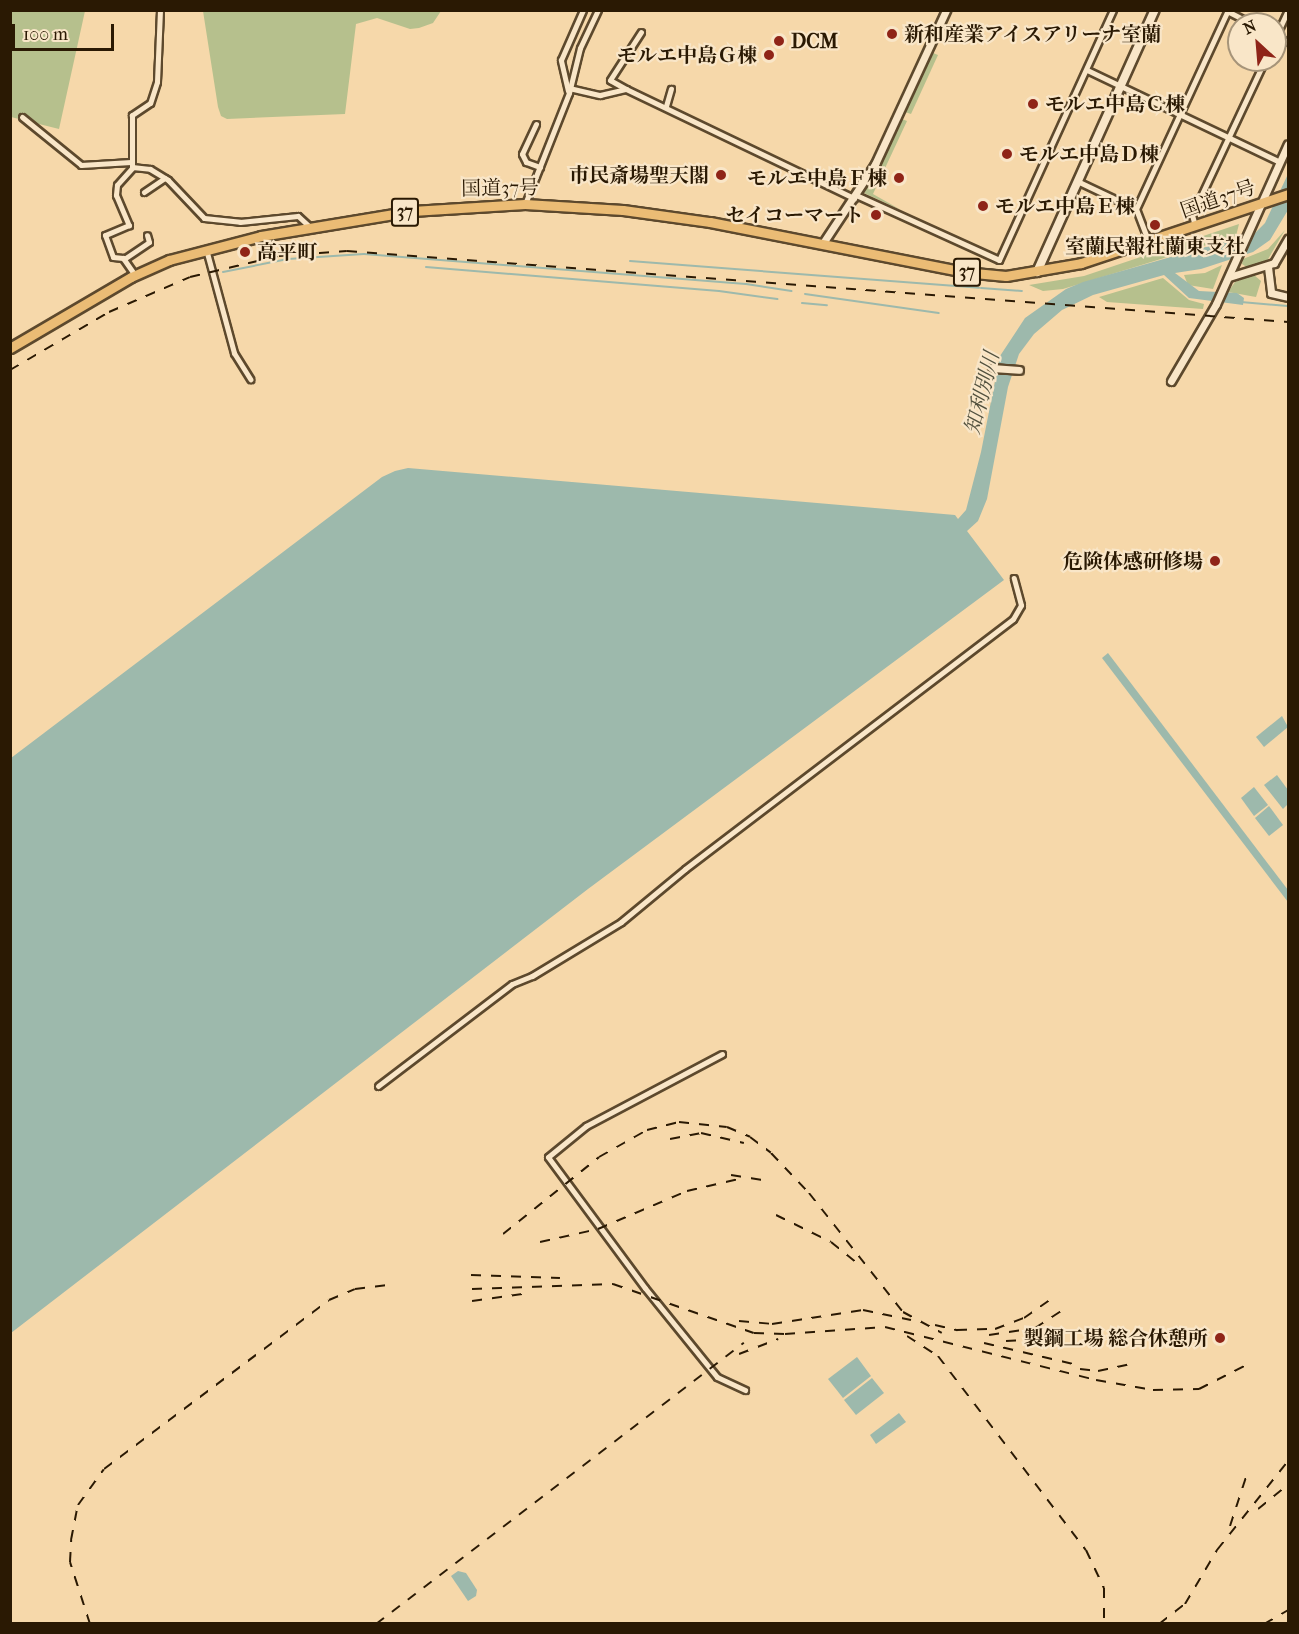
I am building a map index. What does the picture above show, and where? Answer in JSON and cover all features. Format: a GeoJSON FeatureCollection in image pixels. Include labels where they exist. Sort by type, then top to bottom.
{"type":"FeatureCollection","features":[{"type":"Feature","properties":{"kind":"highway","name":"国道37号"},"geometry":{"type":"LineString","coordinates":[[10,348],[135,275],[206,249],[310,227],[412,211],[525,204],[641,212],[823,243],[972,273],[1006,276],[1037,272],[1148,241],[1288,194]]}},
{"type":"Feature","properties":{"kind":"main road"},"geometry":{"type":"LineString","coordinates":[[1037,272],[1155,10]]}},
{"type":"Feature","properties":{"kind":"street"},"geometry":{"type":"LineString","coordinates":[[147,235],[149,242],[124,259],[112,257],[105,235],[129,225],[116,195],[117,185],[132,164],[132,116],[150,103],[157,82],[160,10]]}},
{"type":"Feature","properties":{"kind":"street"},"geometry":{"type":"LineString","coordinates":[[583,10],[561,60],[561,76],[569,90],[600,96],[626,90]]}},
{"type":"Feature","properties":{"kind":"street"},"geometry":{"type":"LineString","coordinates":[[525,204],[569,90],[580,48],[598,10]]}},
{"type":"Feature","properties":{"kind":"street"},"geometry":{"type":"LineString","coordinates":[[823,243],[855,197],[881,153],[946,10]]}},
{"type":"Feature","properties":{"kind":"street"},"geometry":{"type":"LineString","coordinates":[[641,32],[610,80],[626,90],[666,106],[855,197],[999,260],[1113,10]]}},
{"type":"Feature","properties":{"kind":"street"},"geometry":{"type":"LineString","coordinates":[[1136,209],[1227,11]]}},
{"type":"Feature","properties":{"kind":"street"},"geometry":{"type":"LineString","coordinates":[[1087,70],[1280,162]]}},
{"type":"Feature","properties":{"kind":"street"},"geometry":{"type":"LineString","coordinates":[[1195,226],[1192,215],[1259,72]]}},
{"type":"Feature","properties":{"kind":"street"},"geometry":{"type":"LineString","coordinates":[[666,106],[671,89]]}},
{"type":"Feature","properties":{"kind":"street"},"geometry":{"type":"LineString","coordinates":[[22,117],[81,165],[132,164],[150,168],[165,178],[204,218],[250,222],[298,216],[310,227]]}},
{"type":"Feature","properties":{"kind":"street"},"geometry":{"type":"LineString","coordinates":[[536,124],[522,154],[526,162],[540,167]]}},
{"type":"Feature","properties":{"kind":"street"},"geometry":{"type":"LineString","coordinates":[[1171,381],[1222,292],[1288,144]]}},
{"type":"Feature","properties":{"kind":"street"},"geometry":{"type":"LineString","coordinates":[[144,192],[165,178]]}},
{"type":"Feature","properties":{"kind":"street"},"geometry":{"type":"LineString","coordinates":[[1077,181],[1136,209],[1148,241]]}},
{"type":"Feature","properties":{"kind":"street"},"geometry":{"type":"LineString","coordinates":[[1228,277],[1268,267],[1280,258],[1288,239]]}},
{"type":"Feature","properties":{"kind":"street"},"geometry":{"type":"LineString","coordinates":[[206,249],[234,353],[250,379]]}},
{"type":"Feature","properties":{"kind":"street"},"geometry":{"type":"LineString","coordinates":[[124,259],[135,275]]}},
{"type":"Feature","properties":{"kind":"street"},"geometry":{"type":"LineString","coordinates":[[1268,267],[1271,293],[1288,297]]}},
{"type":"Feature","properties":{"kind":"street"},"geometry":{"type":"LineString","coordinates":[[992,368],[1019,370]]}},
{"type":"Feature","properties":{"kind":"street"},"geometry":{"type":"LineString","coordinates":[[378,1086],[512,984],[532,976],[621,922],[685,869],[1013,620],[1021,605],[1014,578]]}},
{"type":"Feature","properties":{"kind":"street"},"geometry":{"type":"LineString","coordinates":[[722,1054],[586,1126],[548,1157],[645,1288],[717,1377],[745,1390]]}},
{"type":"Feature","properties":{"kind":"green space"},"geometry":{"type":"Polygon","coordinates":[[[203,10],[441,11],[433,23],[419,28],[410,29],[377,18],[356,24],[345,114],[227,119],[221,116],[218,107],[203,10]]]}},
{"type":"Feature","properties":{"kind":"green space"},"geometry":{"type":"Polygon","coordinates":[[[10,11],[85,11],[59,129],[11,117],[10,11]]]}},
{"type":"Feature","properties":{"kind":"green space"},"geometry":{"type":"Polygon","coordinates":[[[933,53],[938,55],[911,114],[905,112],[933,53]]]}},
{"type":"Feature","properties":{"kind":"green space"},"geometry":{"type":"Polygon","coordinates":[[[902,119],[907,121],[873,194],[901,210],[864,193],[902,119]]]}},
{"type":"Feature","properties":{"kind":"green space"},"geometry":{"type":"Polygon","coordinates":[[[1239,224],[1236,236],[1063,289],[1043,291],[1029,285],[1084,276],[1239,224]]]}},
{"type":"Feature","properties":{"kind":"green space"},"geometry":{"type":"Polygon","coordinates":[[[1285,230],[1267,261],[1248,268],[1242,264],[1243,259],[1268,249],[1285,230]]]}},
{"type":"Feature","properties":{"kind":"green space"},"geometry":{"type":"Polygon","coordinates":[[[1222,265],[1213,289],[1188,285],[1184,275],[1205,273],[1222,265]]]}},
{"type":"Feature","properties":{"kind":"green space"},"geometry":{"type":"Polygon","coordinates":[[[1254,275],[1261,281],[1256,297],[1228,292],[1235,282],[1254,275]]]}},
{"type":"Feature","properties":{"kind":"green space"},"geometry":{"type":"Polygon","coordinates":[[[1163,278],[1189,300],[1204,304],[1203,309],[1107,302],[1099,297],[1163,278]]]}},
{"type":"Feature","properties":{"kind":"shaded area"},"geometry":{"type":"Polygon","coordinates":[[[1288,174],[1288,210],[1270,240],[1253,252],[1201,269],[1175,273],[1199,291],[1237,293],[1244,298],[1243,305],[1189,298],[1164,275],[1093,295],[1062,310],[1034,334],[1019,354],[1008,387],[987,499],[978,521],[967,531],[1004,580],[588,889],[11,1333],[11,758],[382,477],[395,471],[408,468],[955,515],[958,519],[966,510],[981,452],[1000,356],[1025,318],[1066,289],[1083,282],[1255,233],[1265,223],[1288,174]]]}},
{"type":"Feature","properties":{"kind":"shaded area"},"geometry":{"type":"Polygon","coordinates":[[[1108,653],[1288,890],[1288,902],[1102,658],[1108,653]]]}},
{"type":"Feature","properties":{"kind":"shaded area"},"geometry":{"type":"Polygon","coordinates":[[[1282,716],[1288,727],[1264,747],[1256,737],[1282,716]]]}},
{"type":"Feature","properties":{"kind":"shaded area"},"geometry":{"type":"Polygon","coordinates":[[[1277,775],[1288,790],[1288,804],[1283,809],[1264,785],[1277,775]]]}},
{"type":"Feature","properties":{"kind":"shaded area"},"geometry":{"type":"Polygon","coordinates":[[[1254,787],[1268,805],[1254,816],[1241,798],[1254,787]]]}},
{"type":"Feature","properties":{"kind":"shaded area"},"geometry":{"type":"Polygon","coordinates":[[[1269,806],[1283,825],[1269,836],[1255,818],[1269,806]]]}},
{"type":"Feature","properties":{"kind":"shaded area"},"geometry":{"type":"Polygon","coordinates":[[[857,1357],[871,1376],[843,1398],[828,1379],[857,1357]]]}},
{"type":"Feature","properties":{"kind":"shaded area"},"geometry":{"type":"Polygon","coordinates":[[[872,1378],[884,1393],[856,1415],[844,1400],[872,1378]]]}},
{"type":"Feature","properties":{"kind":"shaded area"},"geometry":{"type":"Polygon","coordinates":[[[899,1413],[906,1422],[876,1444],[870,1435],[899,1413]]]}},
{"type":"Feature","properties":{"kind":"shaded area"},"geometry":{"type":"Polygon","coordinates":[[[458,1571],[466,1573],[477,1590],[476,1596],[468,1601],[451,1576],[458,1571]]]}},
{"type":"Feature","properties":{"kind":"waterway"},"geometry":{"type":"LineString","coordinates":[[223,272],[288,259],[364,254],[746,284],[791,291]]}},
{"type":"Feature","properties":{"kind":"waterway"},"geometry":{"type":"LineString","coordinates":[[630,261],[979,288]]}},
{"type":"Feature","properties":{"kind":"waterway"},"geometry":{"type":"LineString","coordinates":[[426,267],[719,291],[777,299]]}},
{"type":"Feature","properties":{"kind":"waterway"},"geometry":{"type":"LineString","coordinates":[[981,288],[1022,291]]}},
{"type":"Feature","properties":{"kind":"waterway"},"geometry":{"type":"LineString","coordinates":[[805,294],[939,313]]}},
{"type":"Feature","properties":{"kind":"waterway"},"geometry":{"type":"LineString","coordinates":[[1241,302],[1288,306]]}},
{"type":"Feature","properties":{"kind":"waterway"},"geometry":{"type":"LineString","coordinates":[[802,303],[827,305]]}},
{"type":"Feature","properties":{"kind":"railway"},"geometry":{"type":"LineString","coordinates":[[10,370],[109,312],[190,277],[279,256],[347,251],[1288,322]]}},
{"type":"Feature","properties":{"kind":"railway"},"geometry":{"type":"LineString","coordinates":[[503,1234],[599,1157],[647,1130],[679,1122],[727,1127],[750,1137],[771,1153],[809,1193],[903,1312],[942,1333]]}},
{"type":"Feature","properties":{"kind":"railway"},"geometry":{"type":"LineString","coordinates":[[670,1139],[701,1133],[744,1143]]}},
{"type":"Feature","properties":{"kind":"railway"},"geometry":{"type":"LineString","coordinates":[[731,1175],[769,1181]]}},
{"type":"Feature","properties":{"kind":"railway"},"geometry":{"type":"LineString","coordinates":[[540,1242],[598,1229],[687,1191],[739,1179]]}},
{"type":"Feature","properties":{"kind":"railway"},"geometry":{"type":"LineString","coordinates":[[776,1215],[831,1242],[858,1264]]}},
{"type":"Feature","properties":{"kind":"railway"},"geometry":{"type":"LineString","coordinates":[[471,1275],[560,1278]]}},
{"type":"Feature","properties":{"kind":"railway"},"geometry":{"type":"LineString","coordinates":[[472,1289],[613,1284],[754,1333],[785,1334],[885,1327],[1096,1380],[1153,1390],[1199,1389],[1248,1364]]}},
{"type":"Feature","properties":{"kind":"railway"},"geometry":{"type":"LineString","coordinates":[[90,1624],[70,1562],[71,1540],[78,1505],[104,1469],[329,1300],[355,1289],[390,1285]]}},
{"type":"Feature","properties":{"kind":"railway"},"geometry":{"type":"LineString","coordinates":[[472,1301],[529,1293]]}},
{"type":"Feature","properties":{"kind":"railway"},"geometry":{"type":"LineString","coordinates":[[935,1325],[957,1330],[995,1329],[1024,1318],[1054,1297]]}},
{"type":"Feature","properties":{"kind":"railway"},"geometry":{"type":"LineString","coordinates":[[739,1321],[772,1324],[863,1310],[911,1320]]}},
{"type":"Feature","properties":{"kind":"railway"},"geometry":{"type":"LineString","coordinates":[[989,1335],[1035,1328],[1063,1310]]}},
{"type":"Feature","properties":{"kind":"railway"},"geometry":{"type":"LineString","coordinates":[[907,1336],[938,1356],[1086,1550],[1104,1588],[1104,1624]]}},
{"type":"Feature","properties":{"kind":"railway"},"geometry":{"type":"LineString","coordinates":[[739,1354],[778,1339]]}},
{"type":"Feature","properties":{"kind":"railway"},"geometry":{"type":"LineString","coordinates":[[1006,1341],[1044,1339]]}},
{"type":"Feature","properties":{"kind":"railway"},"geometry":{"type":"LineString","coordinates":[[376,1624],[744,1343]]}},
{"type":"Feature","properties":{"kind":"railway"},"geometry":{"type":"LineString","coordinates":[[984,1343],[1077,1365]]}},
{"type":"Feature","properties":{"kind":"railway"},"geometry":{"type":"LineString","coordinates":[[1080,1369],[1098,1371],[1127,1365]]}},
{"type":"Feature","properties":{"kind":"railway"},"geometry":{"type":"LineString","coordinates":[[1159,1624],[1185,1604],[1217,1550],[1288,1461]]}},
{"type":"Feature","properties":{"kind":"railway"},"geometry":{"type":"LineString","coordinates":[[1230,1526],[1247,1474]]}},
{"type":"Feature","properties":{"kind":"railway"},"geometry":{"type":"LineString","coordinates":[[1258,1509],[1288,1485]]}},
{"type":"Feature","properties":{"kind":"railway"},"geometry":{"type":"LineString","coordinates":[[1264,1624],[1288,1610]]}},
{"type":"Feature","properties":{"kind":"place","name":"新和産業アイスアリーナ室蘭"},"geometry":{"type":"Point","coordinates":[892,34]}},
{"type":"Feature","properties":{"kind":"place","name":"DCM"},"geometry":{"type":"Point","coordinates":[779,41]}},
{"type":"Feature","properties":{"kind":"place","name":"モルエ中島Ｇ棟"},"geometry":{"type":"Point","coordinates":[769,55]}},
{"type":"Feature","properties":{"kind":"place","name":"モルエ中島Ｃ棟"},"geometry":{"type":"Point","coordinates":[1033,104]}},
{"type":"Feature","properties":{"kind":"place","name":"モルエ中島Ｄ棟"},"geometry":{"type":"Point","coordinates":[1007,154]}},
{"type":"Feature","properties":{"kind":"place","name":"市民斎場聖天閣"},"geometry":{"type":"Point","coordinates":[721,175]}},
{"type":"Feature","properties":{"kind":"place","name":"モルエ中島Ｆ棟"},"geometry":{"type":"Point","coordinates":[899,178]}},
{"type":"Feature","properties":{"kind":"place","name":"モルエ中島Ｅ棟"},"geometry":{"type":"Point","coordinates":[983,206]}},
{"type":"Feature","properties":{"kind":"place","name":"セイコーマート"},"geometry":{"type":"Point","coordinates":[876,215]}},
{"type":"Feature","properties":{"kind":"place","name":"室蘭民報社蘭東支社"},"geometry":{"type":"Point","coordinates":[1155,225]}},
{"type":"Feature","properties":{"kind":"place","name":"高平町"},"geometry":{"type":"Point","coordinates":[245,252]}},
{"type":"Feature","properties":{"kind":"place","name":"危険体感研修場"},"geometry":{"type":"Point","coordinates":[1215,561]}},
{"type":"Feature","properties":{"kind":"place","name":"製鋼工場 総合休憩所"},"geometry":{"type":"Point","coordinates":[1220,1338]}},
{"type":"Feature","properties":{"kind":"water label","name":"知利別川"},"geometry":{"type":"Point","coordinates":[982,393]}}]}
